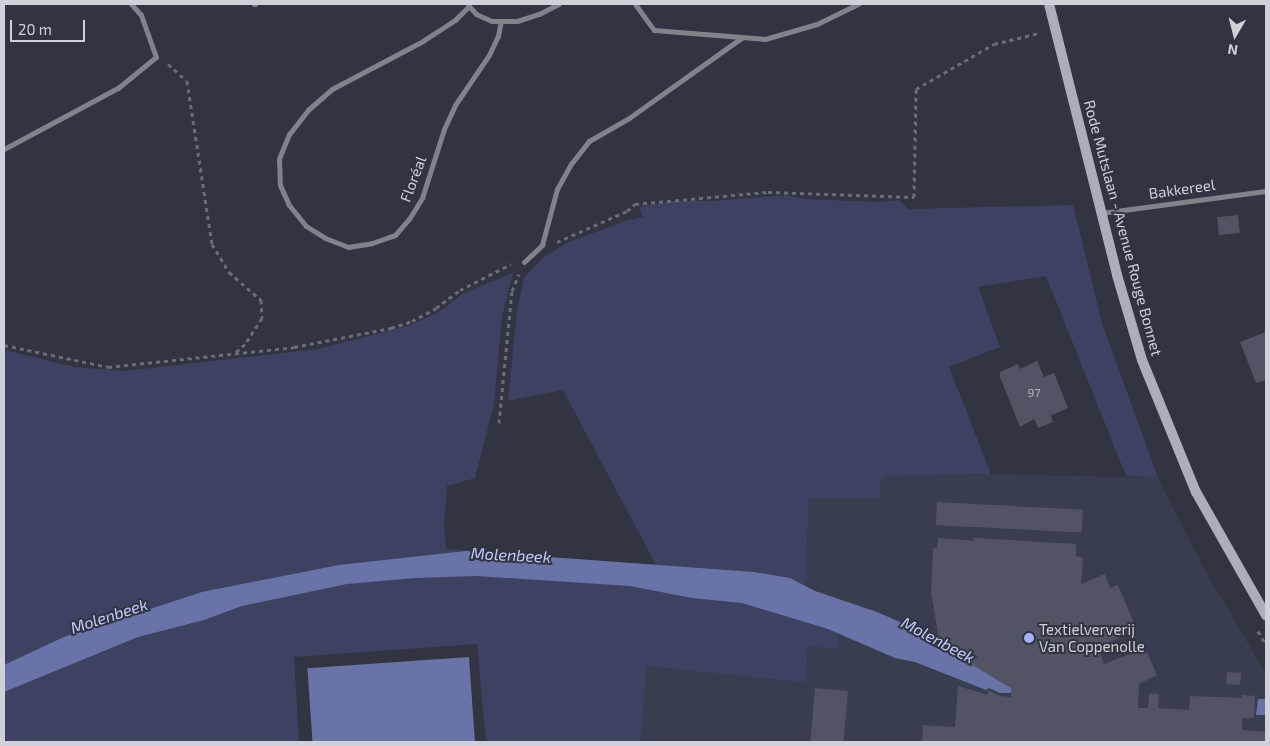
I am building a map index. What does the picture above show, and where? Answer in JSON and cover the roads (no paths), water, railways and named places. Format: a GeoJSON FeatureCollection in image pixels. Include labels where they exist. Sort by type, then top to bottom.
{"type":"FeatureCollection","features":[{"type":"Feature","properties":{"kind":"street"},"geometry":{"type":"LineString","coordinates":[[4,149],[118,88],[156,57],[141,15],[131,4]]}},
{"type":"Feature","properties":{"kind":"street","name":"Floréal"},"geometry":{"type":"LineString","coordinates":[[501,21],[498,36],[489,55],[455,105],[444,129],[422,198],[409,219],[395,235],[372,243],[348,246],[326,238],[306,226],[289,205],[280,185],[280,159],[289,134],[308,110],[332,89],[423,42],[455,20],[468,5],[476,14],[492,21],[501,21],[518,21],[540,14],[559,4]]}},
{"type":"Feature","properties":{"kind":"street"},"geometry":{"type":"LineString","coordinates":[[635,4],[654,30],[765,39],[817,24],[858,4]]}},
{"type":"Feature","properties":{"kind":"street","name":"Rode Mutslaan - Avenue Rouge Bonnet"},"geometry":{"type":"LineString","coordinates":[[1049,4],[1129,318],[1158,403],[1196,492],[1266,615]]}},
{"type":"Feature","properties":{"kind":"street"},"geometry":{"type":"LineString","coordinates":[[524,262],[542,245],[557,189],[571,164],[589,141],[629,118],[741,38]]}},
{"type":"Feature","properties":{"kind":"street","name":"Bakkereel"},"geometry":{"type":"LineString","coordinates":[[1102,213],[1266,191]]}},
{"type":"Feature","properties":{"kind":"water","name":"Molenbeek"},"geometry":{"type":"Polygon","coordinates":[[[466,551],[754,572],[790,578],[815,591],[877,612],[909,626],[1011,688],[1011,693],[1000,693],[989,688],[986,690],[915,662],[895,658],[828,629],[742,603],[692,598],[630,586],[476,576],[415,578],[347,584],[242,606],[204,620],[138,637],[4,692],[4,665],[64,637],[202,592],[339,565],[466,551]]]}},
{"type":"Feature","properties":{"kind":"water"},"geometry":{"type":"Polygon","coordinates":[[[469,657],[475,742],[313,742],[307,668],[469,657]]]}},
{"type":"Feature","properties":{"kind":"water"},"geometry":{"type":"Polygon","coordinates":[[[1258,699],[1266,699],[1266,715],[1256,715],[1258,699]]]}},
{"type":"Feature","properties":{"kind":"place","name":"Textielververij Van Coppenolle"},"geometry":{"type":"Point","coordinates":[1029,638]}}]}
